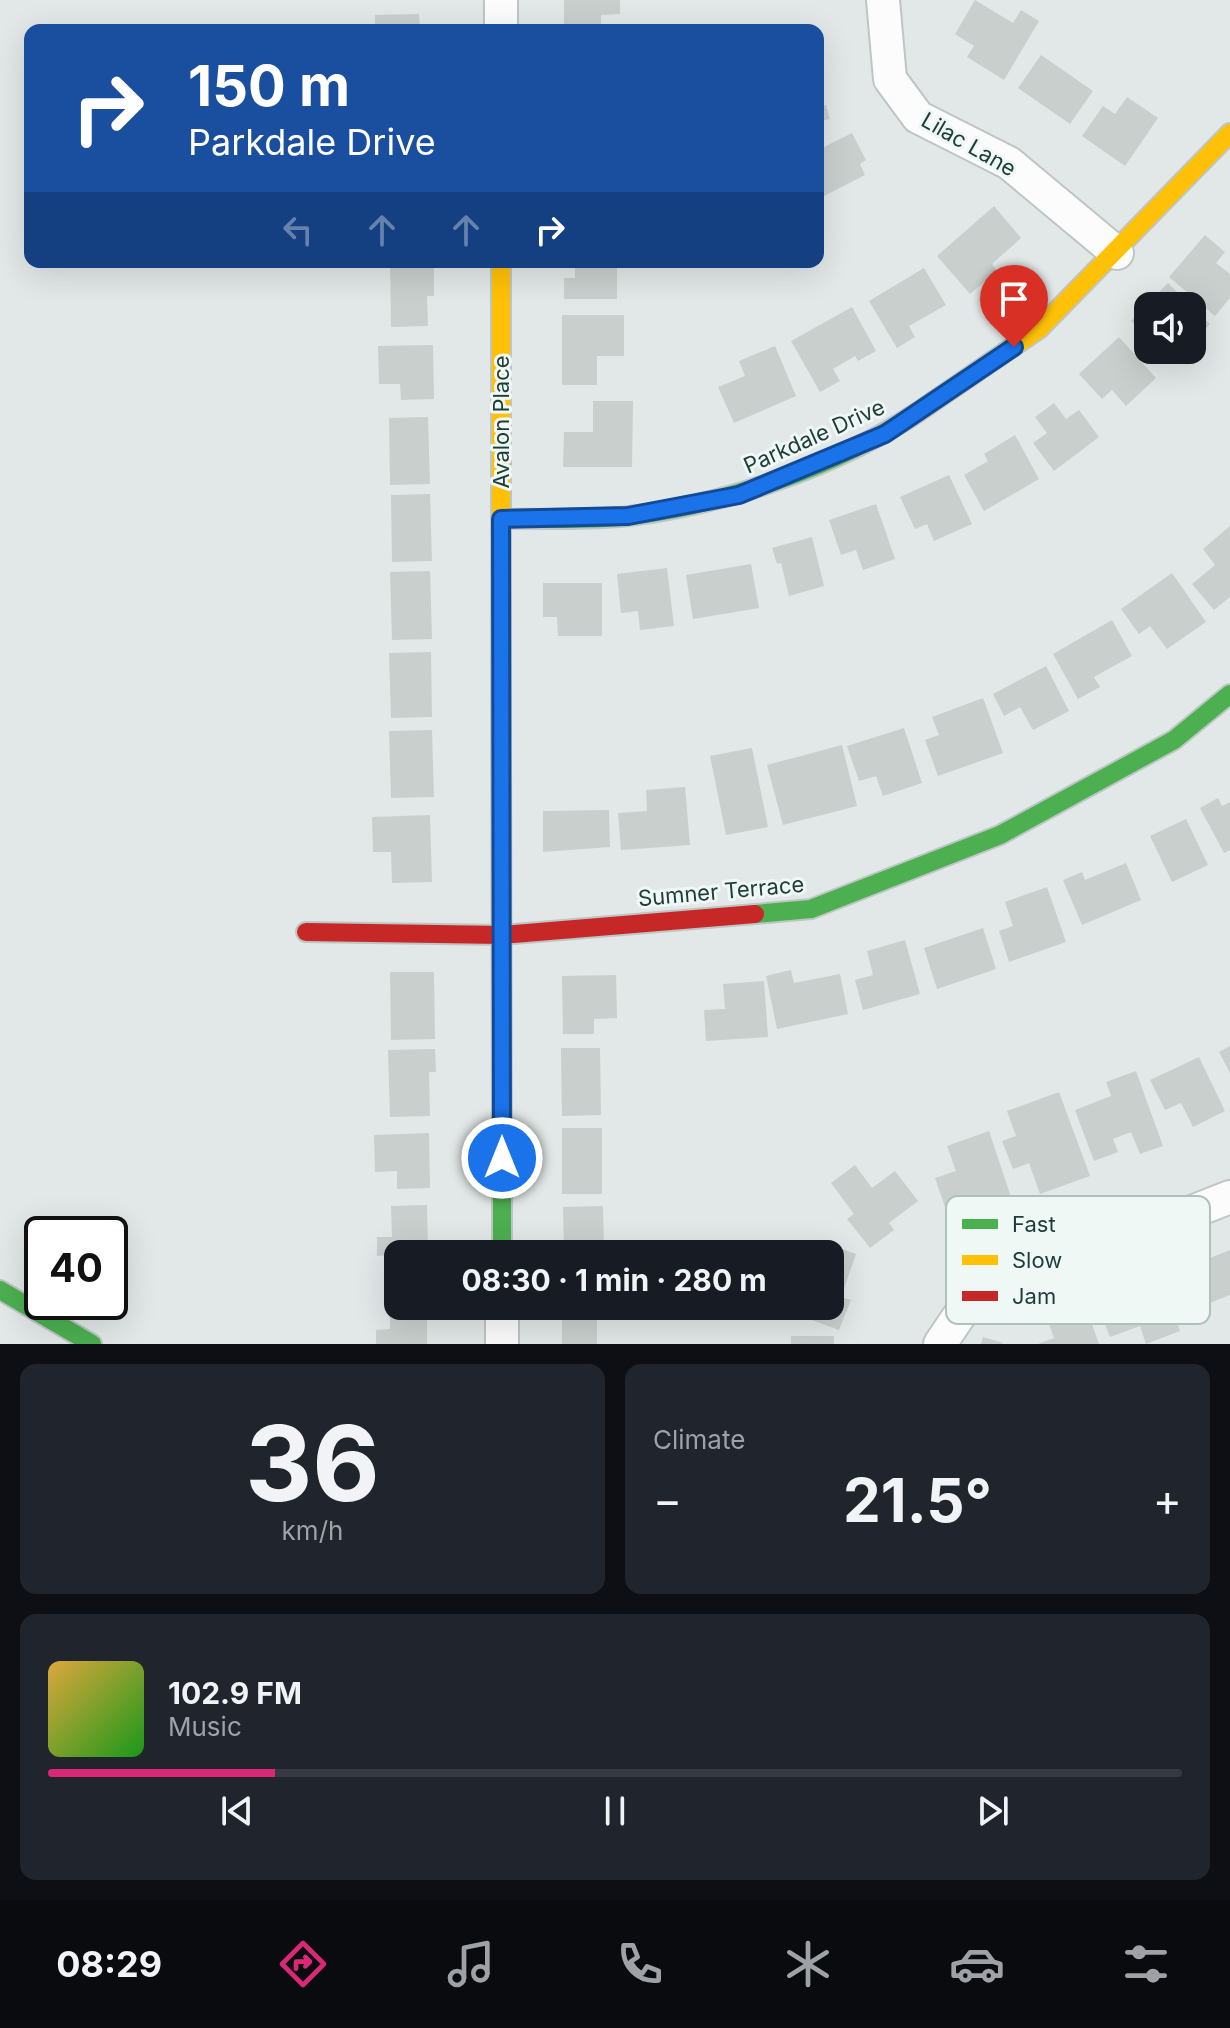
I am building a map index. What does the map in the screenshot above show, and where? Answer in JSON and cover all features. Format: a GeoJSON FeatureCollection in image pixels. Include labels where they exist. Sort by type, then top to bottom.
{"type":"FeatureCollection","features":[{"type":"Feature","properties":{"kind":"street"},"geometry":{"type":"LineString","coordinates":[[501,0],[501,24]]}},
{"type":"Feature","properties":{"kind":"street","name":"Lilac Lane"},"geometry":{"type":"LineString","coordinates":[[883,0],[890,79],[918,117],[1009,163],[1117,253]]}},
{"type":"Feature","properties":{"kind":"street","name":"Parkdale Drive"},"geometry":{"type":"LineString","coordinates":[[501,519],[628,516],[739,495],[885,434],[1039,329],[1117,253],[1230,133]]}},
{"type":"Feature","properties":{"kind":"street","name":"Avalon Place"},"geometry":{"type":"LineString","coordinates":[[501,268],[502,1240]]}},
{"type":"Feature","properties":{"kind":"street","name":"Sumner Terrace"},"geometry":{"type":"LineString","coordinates":[[306,932],[502,935],[811,909],[1000,835],[1174,740],[1230,694]]}},
{"type":"Feature","properties":{"kind":"street"},"geometry":{"type":"LineString","coordinates":[[1210,1205],[1230,1197]]}},
{"type":"Feature","properties":{"kind":"street"},"geometry":{"type":"LineString","coordinates":[[0,1290],[92,1344]]}},
{"type":"Feature","properties":{"kind":"street"},"geometry":{"type":"LineString","coordinates":[[502,1320],[502,1344]]}},
{"type":"Feature","properties":{"kind":"street"},"geometry":{"type":"LineString","coordinates":[[940,1344],[954,1324]]}},
{"type":"Feature","properties":{"kind":"building"},"geometry":{"type":"Polygon","coordinates":[[[564,0],[620,0],[620,14],[601,15],[601,24],[564,24],[564,0]]]}},
{"type":"Feature","properties":{"kind":"building"},"geometry":{"type":"Polygon","coordinates":[[[975,0],[1013,23],[1021,10],[1039,21],[1004,80],[967,57],[974,46],[955,34],[975,0]]]}},
{"type":"Feature","properties":{"kind":"building"},"geometry":{"type":"Polygon","coordinates":[[[419,14],[420,24],[375,24],[375,15],[419,14]]]}},
{"type":"Feature","properties":{"kind":"building"},"geometry":{"type":"Polygon","coordinates":[[[1041,55],[1093,91],[1070,124],[1018,88],[1041,55]]]}},
{"type":"Feature","properties":{"kind":"building"},"geometry":{"type":"Polygon","coordinates":[[[1127,97],[1158,118],[1125,166],[1082,136],[1103,106],[1115,114],[1127,97]]]}},
{"type":"Feature","properties":{"kind":"building"},"geometry":{"type":"Polygon","coordinates":[[[824,106],[830,119],[824,120],[824,106]]]}},
{"type":"Feature","properties":{"kind":"building"},"geometry":{"type":"Polygon","coordinates":[[[852,133],[866,160],[860,164],[865,175],[824,196],[824,147],[852,133]]]}},
{"type":"Feature","properties":{"kind":"building"},"geometry":{"type":"Polygon","coordinates":[[[994,206],[1021,238],[992,264],[997,271],[970,294],[937,256],[994,206]]]}},
{"type":"Feature","properties":{"kind":"building"},"geometry":{"type":"Polygon","coordinates":[[[1205,235],[1225,252],[1216,263],[1230,274],[1230,298],[1215,316],[1206,308],[1206,292],[1187,292],[1169,277],[1205,235]]]}},
{"type":"Feature","properties":{"kind":"building"},"geometry":{"type":"Polygon","coordinates":[[[390,268],[434,268],[434,296],[427,296],[428,326],[391,327],[390,268]]]}},
{"type":"Feature","properties":{"kind":"building"},"geometry":{"type":"Polygon","coordinates":[[[575,268],[617,268],[617,299],[564,299],[564,278],[575,278],[575,268]]]}},
{"type":"Feature","properties":{"kind":"building"},"geometry":{"type":"Polygon","coordinates":[[[924,268],[946,305],[909,326],[915,337],[897,348],[869,301],[924,268]]]}},
{"type":"Feature","properties":{"kind":"building"},"geometry":{"type":"Polygon","coordinates":[[[1168,283],[1177,292],[1159,292],[1168,283]]]}},
{"type":"Feature","properties":{"kind":"building"},"geometry":{"type":"Polygon","coordinates":[[[852,307],[876,351],[858,361],[855,356],[833,369],[840,381],[820,392],[791,341],[852,307]]]}},
{"type":"Feature","properties":{"kind":"building"},"geometry":{"type":"Polygon","coordinates":[[[562,315],[624,315],[624,356],[597,356],[597,385],[562,385],[562,315]]]}},
{"type":"Feature","properties":{"kind":"building"},"geometry":{"type":"Polygon","coordinates":[[[1119,337],[1134,354],[1134,364],[1143,364],[1156,378],[1126,406],[1112,390],[1102,399],[1079,374],[1119,337]]]}},
{"type":"Feature","properties":{"kind":"building"},"geometry":{"type":"Polygon","coordinates":[[[433,345],[434,399],[401,400],[400,384],[379,384],[378,346],[433,345]]]}},
{"type":"Feature","properties":{"kind":"building"},"geometry":{"type":"Polygon","coordinates":[[[775,346],[796,396],[734,423],[718,387],[745,376],[739,361],[775,346]]]}},
{"type":"Feature","properties":{"kind":"building"},"geometry":{"type":"Polygon","coordinates":[[[593,401],[633,401],[632,467],[563,467],[564,432],[593,432],[593,401]]]}},
{"type":"Feature","properties":{"kind":"building"},"geometry":{"type":"Polygon","coordinates":[[[1054,403],[1066,419],[1079,410],[1099,437],[1054,471],[1033,443],[1047,433],[1035,417],[1054,403]]]}},
{"type":"Feature","properties":{"kind":"building"},"geometry":{"type":"Polygon","coordinates":[[[428,417],[430,484],[390,485],[389,418],[428,417]]]}},
{"type":"Feature","properties":{"kind":"building"},"geometry":{"type":"Polygon","coordinates":[[[1015,435],[1039,479],[984,511],[964,475],[988,461],[984,454],[1015,435]]]}},
{"type":"Feature","properties":{"kind":"building"},"geometry":{"type":"Polygon","coordinates":[[[949,475],[972,524],[934,541],[927,524],[915,529],[900,497],[949,475]]]}},
{"type":"Feature","properties":{"kind":"building"},"geometry":{"type":"Polygon","coordinates":[[[430,494],[432,561],[392,562],[391,495],[430,494]]]}},
{"type":"Feature","properties":{"kind":"building"},"geometry":{"type":"Polygon","coordinates":[[[876,504],[895,559],[863,570],[856,550],[841,555],[829,520],[876,504]]]}},
{"type":"Feature","properties":{"kind":"building"},"geometry":{"type":"Polygon","coordinates":[[[1230,526],[1230,597],[1214,610],[1192,584],[1215,565],[1203,549],[1230,526]]]}},
{"type":"Feature","properties":{"kind":"building"},"geometry":{"type":"Polygon","coordinates":[[[812,537],[824,586],[789,596],[781,563],[777,564],[772,548],[812,537]]]}},
{"type":"Feature","properties":{"kind":"building"},"geometry":{"type":"Polygon","coordinates":[[[751,564],[759,608],[693,619],[686,575],[751,564]]]}},
{"type":"Feature","properties":{"kind":"building"},"geometry":{"type":"Polygon","coordinates":[[[667,568],[674,626],[640,630],[638,611],[621,613],[617,574],[667,568]]]}},
{"type":"Feature","properties":{"kind":"building"},"geometry":{"type":"Polygon","coordinates":[[[430,571],[432,639],[392,640],[390,572],[430,571]]]}},
{"type":"Feature","properties":{"kind":"building"},"geometry":{"type":"Polygon","coordinates":[[[1172,573],[1206,622],[1167,649],[1150,626],[1139,634],[1121,609],[1172,573]]]}},
{"type":"Feature","properties":{"kind":"building"},"geometry":{"type":"Polygon","coordinates":[[[543,583],[602,583],[602,636],[558,636],[557,617],[543,617],[543,583]]]}},
{"type":"Feature","properties":{"kind":"building"},"geometry":{"type":"Polygon","coordinates":[[[1112,620],[1132,656],[1094,677],[1100,687],[1078,699],[1053,654],[1112,620]]]}},
{"type":"Feature","properties":{"kind":"building"},"geometry":{"type":"Polygon","coordinates":[[[431,652],[432,717],[391,718],[389,653],[431,652]]]}},
{"type":"Feature","properties":{"kind":"building"},"geometry":{"type":"Polygon","coordinates":[[[1046,666],[1069,711],[1033,730],[1020,707],[1004,716],[993,694],[1046,666]]]}},
{"type":"Feature","properties":{"kind":"building"},"geometry":{"type":"Polygon","coordinates":[[[983,698],[1003,753],[938,776],[925,740],[939,735],[932,717],[983,698]]]}},
{"type":"Feature","properties":{"kind":"building"},"geometry":{"type":"Polygon","coordinates":[[[904,728],[922,783],[883,796],[876,776],[859,781],[847,746],[904,728]]]}},
{"type":"Feature","properties":{"kind":"building"},"geometry":{"type":"Polygon","coordinates":[[[432,730],[434,797],[391,798],[389,731],[432,730]]]}},
{"type":"Feature","properties":{"kind":"building"},"geometry":{"type":"Polygon","coordinates":[[[842,745],[857,806],[783,825],[767,765],[842,745]]]}},
{"type":"Feature","properties":{"kind":"building"},"geometry":{"type":"Polygon","coordinates":[[[752,748],[768,827],[726,835],[710,756],[752,748]]]}},
{"type":"Feature","properties":{"kind":"building"},"geometry":{"type":"Polygon","coordinates":[[[685,787],[690,845],[621,850],[618,813],[647,811],[646,790],[685,787]]]}},
{"type":"Feature","properties":{"kind":"building"},"geometry":{"type":"Polygon","coordinates":[[[1218,798],[1222,806],[1230,802],[1230,850],[1224,853],[1200,808],[1218,798]]]}},
{"type":"Feature","properties":{"kind":"building"},"geometry":{"type":"Polygon","coordinates":[[[609,810],[610,847],[543,852],[543,811],[609,810]]]}},
{"type":"Feature","properties":{"kind":"building"},"geometry":{"type":"Polygon","coordinates":[[[430,815],[432,882],[392,883],[391,852],[373,852],[372,817],[430,815]]]}},
{"type":"Feature","properties":{"kind":"building"},"geometry":{"type":"Polygon","coordinates":[[[1186,819],[1208,865],[1172,882],[1150,836],[1186,819]]]}},
{"type":"Feature","properties":{"kind":"building"},"geometry":{"type":"Polygon","coordinates":[[[1126,863],[1141,900],[1082,925],[1063,880],[1082,872],[1085,880],[1126,863]]]}},
{"type":"Feature","properties":{"kind":"building"},"geometry":{"type":"Polygon","coordinates":[[[1047,887],[1066,942],[1009,962],[999,931],[1013,926],[1005,902],[1047,887]]]}},
{"type":"Feature","properties":{"kind":"building"},"geometry":{"type":"Polygon","coordinates":[[[983,928],[996,969],[937,989],[924,948],[983,928]]]}},
{"type":"Feature","properties":{"kind":"building"},"geometry":{"type":"Polygon","coordinates":[[[905,940],[920,994],[863,1010],[855,980],[873,975],[867,951],[905,940]]]}},
{"type":"Feature","properties":{"kind":"building"},"geometry":{"type":"Polygon","coordinates":[[[791,970],[794,983],[840,974],[848,1014],[777,1029],[766,976],[791,970]]]}},
{"type":"Feature","properties":{"kind":"building"},"geometry":{"type":"Polygon","coordinates":[[[390,972],[434,972],[435,1039],[391,1040],[390,972]]]}},
{"type":"Feature","properties":{"kind":"building"},"geometry":{"type":"Polygon","coordinates":[[[616,975],[617,1018],[594,1019],[594,1034],[563,1034],[562,976],[616,975]]]}},
{"type":"Feature","properties":{"kind":"building"},"geometry":{"type":"Polygon","coordinates":[[[764,981],[768,1037],[706,1041],[704,1010],[725,1009],[723,984],[764,981]]]}},
{"type":"Feature","properties":{"kind":"building"},"geometry":{"type":"Polygon","coordinates":[[[1230,1046],[1230,1073],[1219,1052],[1230,1046]]]}},
{"type":"Feature","properties":{"kind":"building"},"geometry":{"type":"Polygon","coordinates":[[[561,1048],[600,1048],[601,1115],[562,1116],[561,1048]]]}},
{"type":"Feature","properties":{"kind":"building"},"geometry":{"type":"Polygon","coordinates":[[[435,1049],[436,1072],[429,1072],[430,1116],[390,1117],[388,1050],[435,1049]]]}},
{"type":"Feature","properties":{"kind":"building"},"geometry":{"type":"Polygon","coordinates":[[[1199,1057],[1225,1111],[1193,1127],[1181,1103],[1165,1110],[1150,1080],[1199,1057]]]}},
{"type":"Feature","properties":{"kind":"building"},"geometry":{"type":"Polygon","coordinates":[[[1136,1071],[1163,1146],[1140,1154],[1131,1132],[1113,1139],[1118,1152],[1094,1161],[1075,1110],[1111,1096],[1106,1082],[1136,1071]]]}},
{"type":"Feature","properties":{"kind":"building"},"geometry":{"type":"Polygon","coordinates":[[[1059,1092],[1090,1176],[1040,1194],[1029,1163],[1013,1169],[1002,1141],[1016,1136],[1007,1111],[1059,1092]]]}},
{"type":"Feature","properties":{"kind":"building"},"geometry":{"type":"Polygon","coordinates":[[[562,1128],[602,1128],[602,1194],[562,1194],[562,1128]]]}},
{"type":"Feature","properties":{"kind":"building"},"geometry":{"type":"Polygon","coordinates":[[[989,1131],[1011,1196],[946,1196],[946,1210],[935,1178],[956,1171],[947,1146],[989,1131]]]}},
{"type":"Feature","properties":{"kind":"building"},"geometry":{"type":"Polygon","coordinates":[[[429,1133],[430,1188],[397,1189],[397,1171],[375,1172],[374,1135],[429,1133]]]}},
{"type":"Feature","properties":{"kind":"building"},"geometry":{"type":"Polygon","coordinates":[[[855,1165],[872,1188],[895,1171],[918,1201],[889,1223],[894,1230],[870,1248],[847,1219],[854,1214],[831,1183],[855,1165]]]}},
{"type":"Feature","properties":{"kind":"building"},"geometry":{"type":"Polygon","coordinates":[[[427,1205],[428,1240],[384,1240],[384,1256],[377,1256],[377,1237],[392,1237],[391,1206],[427,1205]]]}},
{"type":"Feature","properties":{"kind":"building"},"geometry":{"type":"Polygon","coordinates":[[[603,1206],[604,1240],[564,1240],[563,1207],[603,1206]]]}},
{"type":"Feature","properties":{"kind":"building"},"geometry":{"type":"Polygon","coordinates":[[[844,1249],[856,1254],[844,1288],[844,1249]]]}},
{"type":"Feature","properties":{"kind":"building"},"geometry":{"type":"Polygon","coordinates":[[[1230,1250],[1230,1295],[1210,1303],[1210,1258],[1230,1250]]]}},
{"type":"Feature","properties":{"kind":"building"},"geometry":{"type":"Polygon","coordinates":[[[844,1298],[851,1300],[844,1318],[844,1298]]]}},
{"type":"Feature","properties":{"kind":"building"},"geometry":{"type":"Polygon","coordinates":[[[390,1320],[427,1320],[427,1344],[376,1344],[376,1330],[390,1329],[390,1320]]]}},
{"type":"Feature","properties":{"kind":"building"},"geometry":{"type":"Polygon","coordinates":[[[562,1320],[597,1320],[597,1344],[562,1344],[562,1320]]]}},
{"type":"Feature","properties":{"kind":"building"},"geometry":{"type":"Polygon","coordinates":[[[812,1320],[843,1320],[839,1330],[812,1320]]]}},
{"type":"Feature","properties":{"kind":"building"},"geometry":{"type":"Polygon","coordinates":[[[1049,1324],[1092,1324],[1099,1344],[1038,1344],[1054,1338],[1049,1324]]]}},
{"type":"Feature","properties":{"kind":"building"},"geometry":{"type":"Polygon","coordinates":[[[1105,1324],[1178,1324],[1180,1331],[1146,1344],[1140,1326],[1110,1337],[1105,1324]]]}},
{"type":"Feature","properties":{"kind":"building"},"geometry":{"type":"Polygon","coordinates":[[[791,1336],[834,1336],[834,1344],[791,1344],[791,1336]]]}},
{"type":"Feature","properties":{"kind":"building"},"geometry":{"type":"Polygon","coordinates":[[[983,1337],[1003,1343],[981,1344],[983,1337]]]}},
{"type":"Feature","properties":{"kind":"traffic: fast"},"geometry":{"type":"LineString","coordinates":[[501,519],[613,518],[703,503],[780,480],[817,465],[853,449],[918,412]]}},
{"type":"Feature","properties":{"kind":"traffic: fast"},"geometry":{"type":"LineString","coordinates":[[755,914],[811,909],[1000,835],[1174,740],[1230,694]]}},
{"type":"Feature","properties":{"kind":"traffic: fast"},"geometry":{"type":"LineString","coordinates":[[502,1138],[502,1240]]}},
{"type":"Feature","properties":{"kind":"traffic: fast"},"geometry":{"type":"LineString","coordinates":[[0,1290],[92,1344]]}},
{"type":"Feature","properties":{"kind":"traffic: slow"},"geometry":{"type":"LineString","coordinates":[[918,412],[1039,329],[1230,133]]}},
{"type":"Feature","properties":{"kind":"traffic: slow"},"geometry":{"type":"LineString","coordinates":[[501,268],[501,753]]}},
{"type":"Feature","properties":{"kind":"traffic: jam"},"geometry":{"type":"LineString","coordinates":[[501,753],[502,1138]]}},
{"type":"Feature","properties":{"kind":"traffic: jam"},"geometry":{"type":"LineString","coordinates":[[306,932],[502,935],[755,914]]}},
{"type":"Feature","properties":{"kind":"route"},"geometry":{"type":"LineString","coordinates":[[502,1158],[501,519],[628,516],[739,495],[885,434],[1014,347]]}}]}
